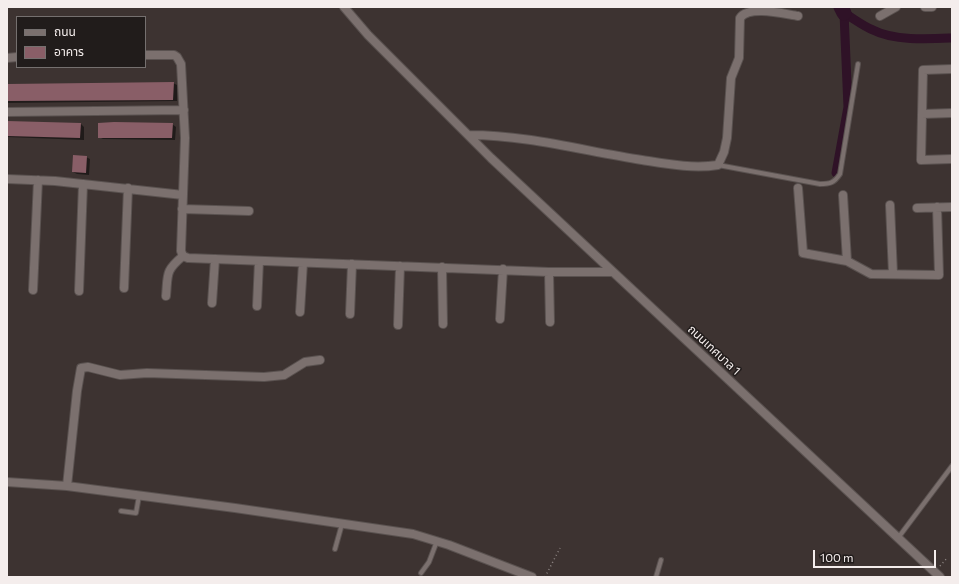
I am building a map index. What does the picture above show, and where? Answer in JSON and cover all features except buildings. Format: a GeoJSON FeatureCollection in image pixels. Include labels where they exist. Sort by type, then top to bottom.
{"type":"FeatureCollection","features":[{"type":"Feature","properties":{"kind":"street","name":"ถนนเทศบาล 1"},"geometry":{"type":"LineString","coordinates":[[344,7],[368,35],[491,158],[937,574]]}},
{"type":"Feature","properties":{"kind":"street"},"geometry":{"type":"LineString","coordinates":[[880,16],[896,7]]}},
{"type":"Feature","properties":{"kind":"street"},"geometry":{"type":"LineString","coordinates":[[925,7],[932,7]]}},
{"type":"Feature","properties":{"kind":"street"},"geometry":{"type":"LineString","coordinates":[[471,137],[500,136],[524,139],[696,167],[718,165],[724,152],[727,138],[730,86],[739,58],[740,18],[743,15],[753,11],[798,16]]}},
{"type":"Feature","properties":{"kind":"street"},"geometry":{"type":"LineString","coordinates":[[146,55],[174,55],[181,64],[185,138],[181,251],[183,256]]}},
{"type":"Feature","properties":{"kind":"street"},"geometry":{"type":"LineString","coordinates":[[952,68],[923,70],[921,160],[952,159]]}},
{"type":"Feature","properties":{"kind":"street"},"geometry":{"type":"LineString","coordinates":[[7,112],[184,110]]}},
{"type":"Feature","properties":{"kind":"street"},"geometry":{"type":"LineString","coordinates":[[922,114],[952,112]]}},
{"type":"Feature","properties":{"kind":"street"},"geometry":{"type":"LineString","coordinates":[[7,179],[38,180],[183,194]]}},
{"type":"Feature","properties":{"kind":"street"},"geometry":{"type":"LineString","coordinates":[[33,290],[38,180]]}},
{"type":"Feature","properties":{"kind":"street"},"geometry":{"type":"LineString","coordinates":[[79,291],[83,184]]}},
{"type":"Feature","properties":{"kind":"street"},"geometry":{"type":"LineString","coordinates":[[124,288],[128,188]]}},
{"type":"Feature","properties":{"kind":"street"},"geometry":{"type":"LineString","coordinates":[[798,188],[803,253],[847,261],[871,274],[938,275],[937,207]]}},
{"type":"Feature","properties":{"kind":"street"},"geometry":{"type":"LineString","coordinates":[[843,195],[847,261]]}},
{"type":"Feature","properties":{"kind":"street"},"geometry":{"type":"LineString","coordinates":[[890,205],[893,274]]}},
{"type":"Feature","properties":{"kind":"street"},"geometry":{"type":"LineString","coordinates":[[917,208],[952,207]]}},
{"type":"Feature","properties":{"kind":"street"},"geometry":{"type":"LineString","coordinates":[[182,209],[249,211]]}},
{"type":"Feature","properties":{"kind":"street"},"geometry":{"type":"LineString","coordinates":[[183,256],[188,258],[303,263],[503,269],[549,272],[614,272]]}},
{"type":"Feature","properties":{"kind":"street"},"geometry":{"type":"LineString","coordinates":[[166,296],[168,271],[171,266],[183,256]]}},
{"type":"Feature","properties":{"kind":"street"},"geometry":{"type":"LineString","coordinates":[[212,303],[215,259]]}},
{"type":"Feature","properties":{"kind":"street"},"geometry":{"type":"LineString","coordinates":[[257,306],[260,261]]}},
{"type":"Feature","properties":{"kind":"street"},"geometry":{"type":"LineString","coordinates":[[300,312],[303,263]]}},
{"type":"Feature","properties":{"kind":"street"},"geometry":{"type":"LineString","coordinates":[[350,314],[352,264]]}},
{"type":"Feature","properties":{"kind":"street"},"geometry":{"type":"LineString","coordinates":[[398,325],[400,266]]}},
{"type":"Feature","properties":{"kind":"street"},"geometry":{"type":"LineString","coordinates":[[442,267],[443,324]]}},
{"type":"Feature","properties":{"kind":"street"},"geometry":{"type":"LineString","coordinates":[[500,319],[503,269]]}},
{"type":"Feature","properties":{"kind":"street"},"geometry":{"type":"LineString","coordinates":[[549,272],[550,322]]}},
{"type":"Feature","properties":{"kind":"street"},"geometry":{"type":"LineString","coordinates":[[67,486],[77,391],[80,372],[84,367],[120,375],[147,373],[264,377],[284,375],[305,362],[320,360]]}},
{"type":"Feature","properties":{"kind":"street"},"geometry":{"type":"LineString","coordinates":[[7,482],[67,486],[139,495],[413,534],[438,540],[529,576]]}},
{"type":"Feature","properties":{"kind":"lane"},"geometry":{"type":"LineString","coordinates":[[718,165],[820,184],[831,184],[836,181],[840,174],[858,64]]}},
{"type":"Feature","properties":{"kind":"lane"},"geometry":{"type":"LineString","coordinates":[[898,538],[952,466]]}},
{"type":"Feature","properties":{"kind":"lane"},"geometry":{"type":"LineString","coordinates":[[121,511],[136,513],[139,495]]}},
{"type":"Feature","properties":{"kind":"lane"},"geometry":{"type":"LineString","coordinates":[[335,549],[342,523]]}},
{"type":"Feature","properties":{"kind":"lane"},"geometry":{"type":"LineString","coordinates":[[420,573],[429,562],[438,540]]}},
{"type":"Feature","properties":{"kind":"lane"},"geometry":{"type":"LineString","coordinates":[[656,577],[661,560]]}},
{"type":"Feature","properties":{"kind":"path"},"geometry":{"type":"LineString","coordinates":[[545,577],[560,548]]}},
{"type":"Feature","properties":{"kind":"path"},"geometry":{"type":"LineString","coordinates":[[937,574],[948,557]]}},
{"type":"Feature","properties":{"kind":"waterway"},"geometry":{"type":"LineString","coordinates":[[841,7],[844,13]]}},
{"type":"Feature","properties":{"kind":"waterway"},"geometry":{"type":"LineString","coordinates":[[844,13],[881,34],[901,38],[952,38]]}},
{"type":"Feature","properties":{"kind":"waterway"},"geometry":{"type":"LineString","coordinates":[[836,173],[848,107],[844,13]]}}]}
